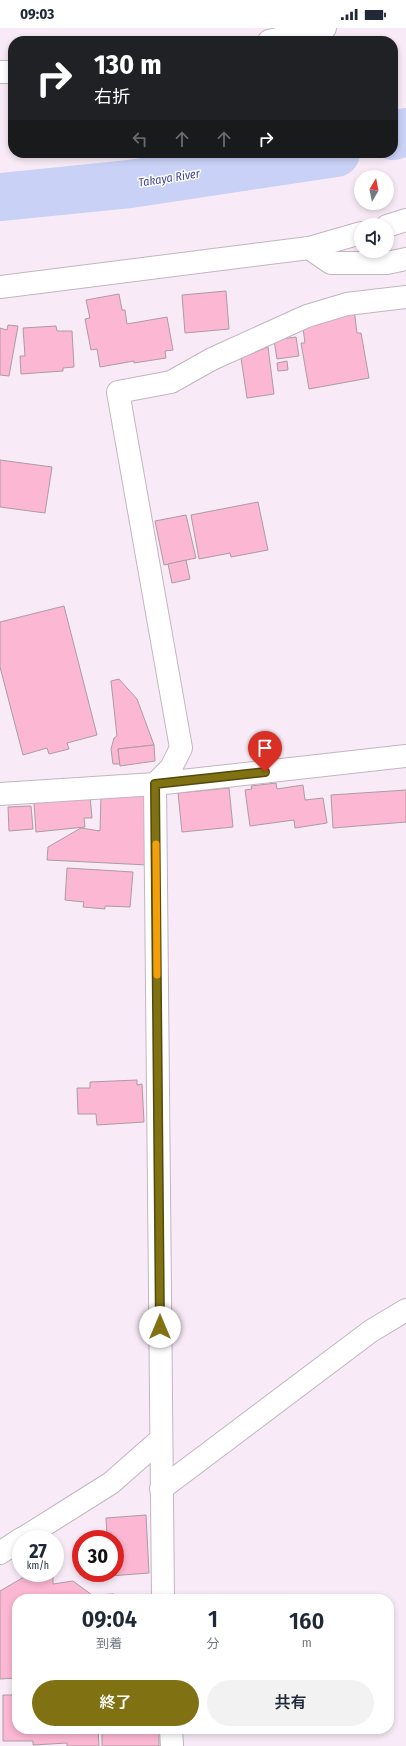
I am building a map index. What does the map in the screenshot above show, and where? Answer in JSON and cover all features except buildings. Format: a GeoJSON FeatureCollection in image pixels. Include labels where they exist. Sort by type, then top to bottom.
{"type":"FeatureCollection","features":[{"type":"Feature","properties":{"kind":"street"},"geometry":{"type":"LineString","coordinates":[[291,36],[325,28]]}},
{"type":"Feature","properties":{"kind":"street"},"geometry":{"type":"LineString","coordinates":[[394,224],[406,220]]}},
{"type":"Feature","properties":{"kind":"street"},"geometry":{"type":"LineString","coordinates":[[0,287],[309,248],[354,235]]}},
{"type":"Feature","properties":{"kind":"street"},"geometry":{"type":"LineString","coordinates":[[309,248],[331,263],[387,263],[406,259]]}},
{"type":"Feature","properties":{"kind":"street"},"geometry":{"type":"LineString","coordinates":[[162,1594],[155,784],[172,768],[181,748],[118,392],[171,382],[212,359],[306,316],[347,304],[406,297]]}},
{"type":"Feature","properties":{"kind":"street"},"geometry":{"type":"LineString","coordinates":[[0,794],[155,784],[406,756]]}},
{"type":"Feature","properties":{"kind":"street"},"geometry":{"type":"LineString","coordinates":[[161,1489],[371,1331],[406,1310]]}},
{"type":"Feature","properties":{"kind":"street"},"geometry":{"type":"LineString","coordinates":[[35,1530],[111,1482],[160,1439]]}},
{"type":"Feature","properties":{"kind":"street"},"geometry":{"type":"LineString","coordinates":[[0,1553],[12,1545]]}},
{"type":"Feature","properties":{"kind":"street"},"geometry":{"type":"LineString","coordinates":[[171,1734],[172,1746]]}},
{"type":"Feature","properties":{"kind":"waterway","name":"Takaya River"},"geometry":{"type":"LineString","coordinates":[[398,134],[406,132]]}},
{"type":"Feature","properties":{"kind":"waterway","name":"Takaya River"},"geometry":{"type":"LineString","coordinates":[[0,197],[130,184],[303,158]]}},
{"type":"Feature","properties":{"kind":"slow traffic"},"geometry":{"type":"LineString","coordinates":[[156,844],[157,975]]}},
{"type":"Feature","properties":{"kind":"route"},"geometry":{"type":"LineString","coordinates":[[160,1327],[155,784],[265,772]]}}]}
